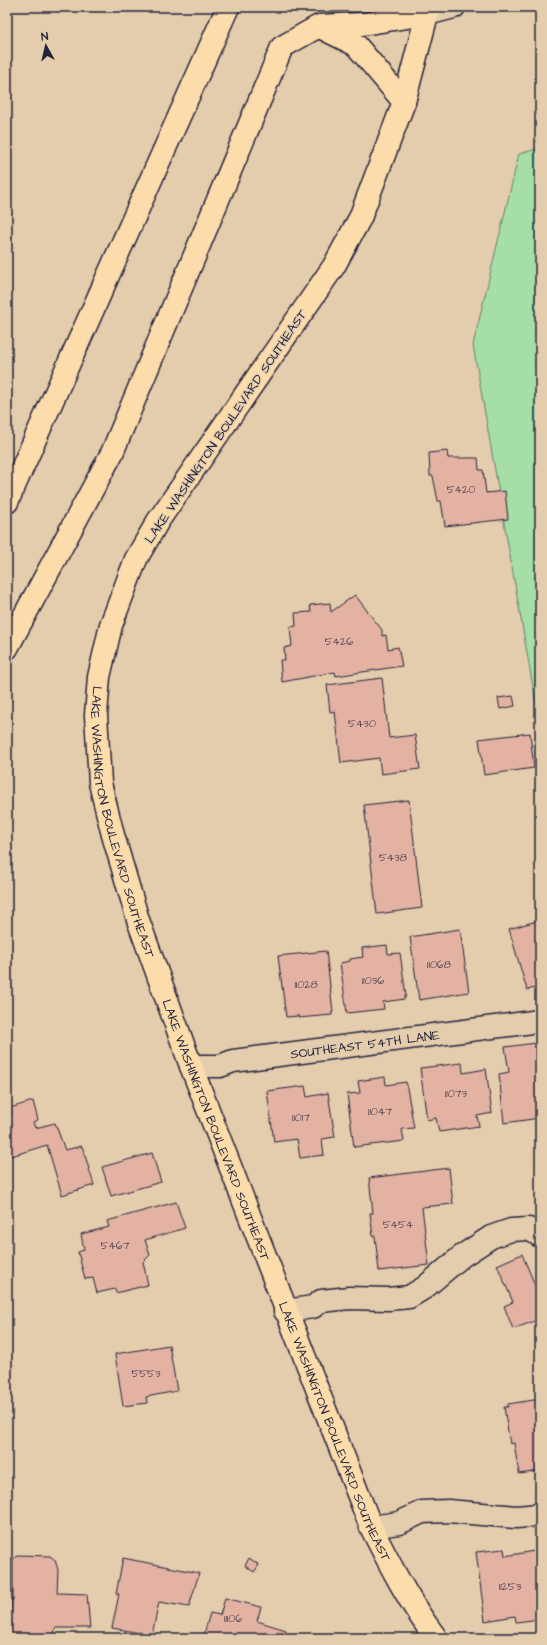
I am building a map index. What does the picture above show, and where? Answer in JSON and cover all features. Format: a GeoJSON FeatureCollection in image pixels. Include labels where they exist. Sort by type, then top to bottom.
{"type":"FeatureCollection","features":[{"type":"Feature","properties":{"kind":"main road"},"geometry":{"type":"LineString","coordinates":[[7,502],[228,7]]}},
{"type":"Feature","properties":{"kind":"main road"},"geometry":{"type":"LineString","coordinates":[[7,648],[112,453],[282,48],[319,26],[362,24],[428,11]]}},
{"type":"Feature","properties":{"kind":"main road","name":"LAKE WASHINGTON BOULEVARD SOUTHEAST"},"geometry":{"type":"LineString","coordinates":[[428,11],[404,102],[360,218],[334,266],[158,521],[136,560],[111,625],[99,677],[96,715],[100,783],[114,836],[138,920],[191,1066],[285,1311],[371,1527],[418,1615],[436,1638]]}},
{"type":"Feature","properties":{"kind":"main road"},"geometry":{"type":"LineString","coordinates":[[319,26],[356,45],[404,102]]}},
{"type":"Feature","properties":{"kind":"street"},"geometry":{"type":"LineString","coordinates":[[428,11],[454,7]]}},
{"type":"Feature","properties":{"kind":"street","name":"SOUTHEAST 54TH LANE"},"geometry":{"type":"LineString","coordinates":[[191,1066],[220,1066],[233,1061],[540,1021]]}},
{"type":"Feature","properties":{"kind":"street"},"geometry":{"type":"LineString","coordinates":[[285,1311],[313,1308],[321,1301],[350,1298],[388,1299],[409,1297],[424,1288],[462,1256],[491,1237],[511,1230],[529,1229],[540,1236]]}},
{"type":"Feature","properties":{"kind":"street"},"geometry":{"type":"LineString","coordinates":[[371,1527],[399,1523],[422,1512],[448,1511],[516,1517],[540,1515]]}},
{"type":"Feature","properties":{"kind":"green space"},"geometry":{"type":"Polygon","coordinates":[[[540,148],[540,727],[473,345],[519,154],[540,148]]]}},
{"type":"Feature","properties":{"kind":"building"},"geometry":{"type":"Polygon","coordinates":[[[447,451],[448,458],[478,458],[479,470],[483,470],[486,493],[505,491],[508,519],[445,526],[441,501],[438,501],[433,476],[430,476],[429,453],[447,451]]]}},
{"type":"Feature","properties":{"kind":"building"},"geometry":{"type":"Polygon","coordinates":[[[355,595],[382,630],[382,636],[386,635],[388,649],[398,647],[402,666],[336,676],[335,672],[282,682],[280,660],[285,660],[284,648],[292,646],[290,627],[296,626],[295,613],[311,612],[310,605],[330,603],[331,612],[355,595]]]}},
{"type":"Feature","properties":{"kind":"building"},"geometry":{"type":"Polygon","coordinates":[[[382,678],[389,738],[415,735],[420,769],[381,774],[379,758],[341,763],[335,711],[330,712],[327,685],[382,678]]]}},
{"type":"Feature","properties":{"kind":"building"},"geometry":{"type":"Polygon","coordinates":[[[513,696],[515,706],[500,709],[498,698],[513,696]]]}},
{"type":"Feature","properties":{"kind":"building"},"geometry":{"type":"Polygon","coordinates":[[[530,733],[534,768],[484,775],[479,739],[530,733]]]}},
{"type":"Feature","properties":{"kind":"building"},"geometry":{"type":"Polygon","coordinates":[[[409,800],[422,908],[377,914],[364,805],[409,800]]]}},
{"type":"Feature","properties":{"kind":"building"},"geometry":{"type":"Polygon","coordinates":[[[540,920],[540,987],[527,990],[509,929],[540,920]]]}},
{"type":"Feature","properties":{"kind":"building"},"geometry":{"type":"Polygon","coordinates":[[[460,929],[469,992],[419,1000],[410,937],[460,929]]]}},
{"type":"Feature","properties":{"kind":"building"},"geometry":{"type":"Polygon","coordinates":[[[387,945],[388,954],[400,953],[406,996],[405,999],[383,1002],[384,1009],[347,1013],[340,963],[350,961],[350,959],[363,957],[362,948],[387,945]]]}},
{"type":"Feature","properties":{"kind":"building"},"geometry":{"type":"Polygon","coordinates":[[[326,951],[333,1012],[332,1015],[298,1018],[299,1016],[286,1017],[278,956],[326,951]]]}},
{"type":"Feature","properties":{"kind":"building"},"geometry":{"type":"Polygon","coordinates":[[[536,1043],[540,1064],[540,1118],[504,1123],[499,1074],[509,1072],[505,1047],[536,1043]]]}},
{"type":"Feature","properties":{"kind":"building"},"geometry":{"type":"Polygon","coordinates":[[[462,1063],[463,1073],[486,1069],[492,1113],[477,1116],[479,1126],[439,1132],[436,1118],[427,1120],[420,1068],[462,1063]]]}},
{"type":"Feature","properties":{"kind":"building"},"geometry":{"type":"Polygon","coordinates":[[[385,1077],[386,1085],[406,1082],[414,1128],[402,1129],[404,1141],[354,1147],[347,1094],[360,1093],[358,1081],[385,1077]]]}},
{"type":"Feature","properties":{"kind":"building"},"geometry":{"type":"Polygon","coordinates":[[[305,1086],[307,1097],[328,1093],[335,1137],[322,1139],[324,1155],[300,1158],[297,1139],[274,1142],[267,1091],[305,1086]]]}},
{"type":"Feature","properties":{"kind":"building"},"geometry":{"type":"Polygon","coordinates":[[[33,1101],[38,1120],[33,1122],[35,1128],[55,1123],[65,1150],[82,1146],[94,1185],[62,1195],[47,1145],[8,1157],[7,1115],[12,1114],[10,1108],[33,1101]]]}},
{"type":"Feature","properties":{"kind":"building"},"geometry":{"type":"Polygon","coordinates":[[[152,1153],[161,1182],[111,1196],[102,1167],[152,1153]]]}},
{"type":"Feature","properties":{"kind":"building"},"geometry":{"type":"Polygon","coordinates":[[[449,1168],[453,1204],[422,1207],[429,1265],[379,1271],[375,1236],[373,1236],[370,1213],[373,1213],[369,1178],[449,1168]]]}},
{"type":"Feature","properties":{"kind":"building"},"geometry":{"type":"Polygon","coordinates":[[[176,1202],[185,1228],[145,1240],[150,1255],[143,1262],[148,1285],[116,1293],[115,1289],[97,1293],[93,1278],[85,1279],[78,1252],[84,1250],[81,1234],[109,1227],[107,1221],[176,1202]]]}},
{"type":"Feature","properties":{"kind":"building"},"geometry":{"type":"Polygon","coordinates":[[[522,1254],[537,1290],[540,1289],[540,1319],[513,1329],[504,1306],[513,1302],[497,1265],[522,1254]]]}},
{"type":"Feature","properties":{"kind":"building"},"geometry":{"type":"Polygon","coordinates":[[[169,1345],[177,1391],[146,1397],[147,1403],[123,1406],[115,1354],[169,1345]]]}},
{"type":"Feature","properties":{"kind":"building"},"geometry":{"type":"Polygon","coordinates":[[[540,1399],[540,1471],[519,1474],[514,1443],[510,1444],[504,1407],[508,1407],[508,1404],[540,1399]]]}},
{"type":"Feature","properties":{"kind":"building"},"geometry":{"type":"Polygon","coordinates":[[[504,1549],[505,1556],[540,1550],[540,1619],[516,1622],[515,1616],[485,1621],[476,1552],[504,1549]]]}},
{"type":"Feature","properties":{"kind":"building"},"geometry":{"type":"Polygon","coordinates":[[[18,1555],[50,1556],[55,1560],[58,1570],[57,1593],[87,1594],[90,1628],[55,1628],[54,1638],[9,1638],[11,1600],[13,1600],[13,1559],[18,1555]]]}},
{"type":"Feature","properties":{"kind":"building"},"geometry":{"type":"Polygon","coordinates":[[[123,1558],[199,1573],[189,1607],[159,1602],[152,1635],[112,1628],[119,1594],[116,1594],[123,1558]]]}},
{"type":"Feature","properties":{"kind":"building"},"geometry":{"type":"Polygon","coordinates":[[[249,1558],[259,1565],[254,1572],[245,1566],[249,1558]]]}},
{"type":"Feature","properties":{"kind":"building"},"geometry":{"type":"Polygon","coordinates":[[[225,1598],[261,1607],[257,1621],[286,1630],[284,1638],[203,1638],[210,1613],[220,1615],[225,1598]]]}}]}
